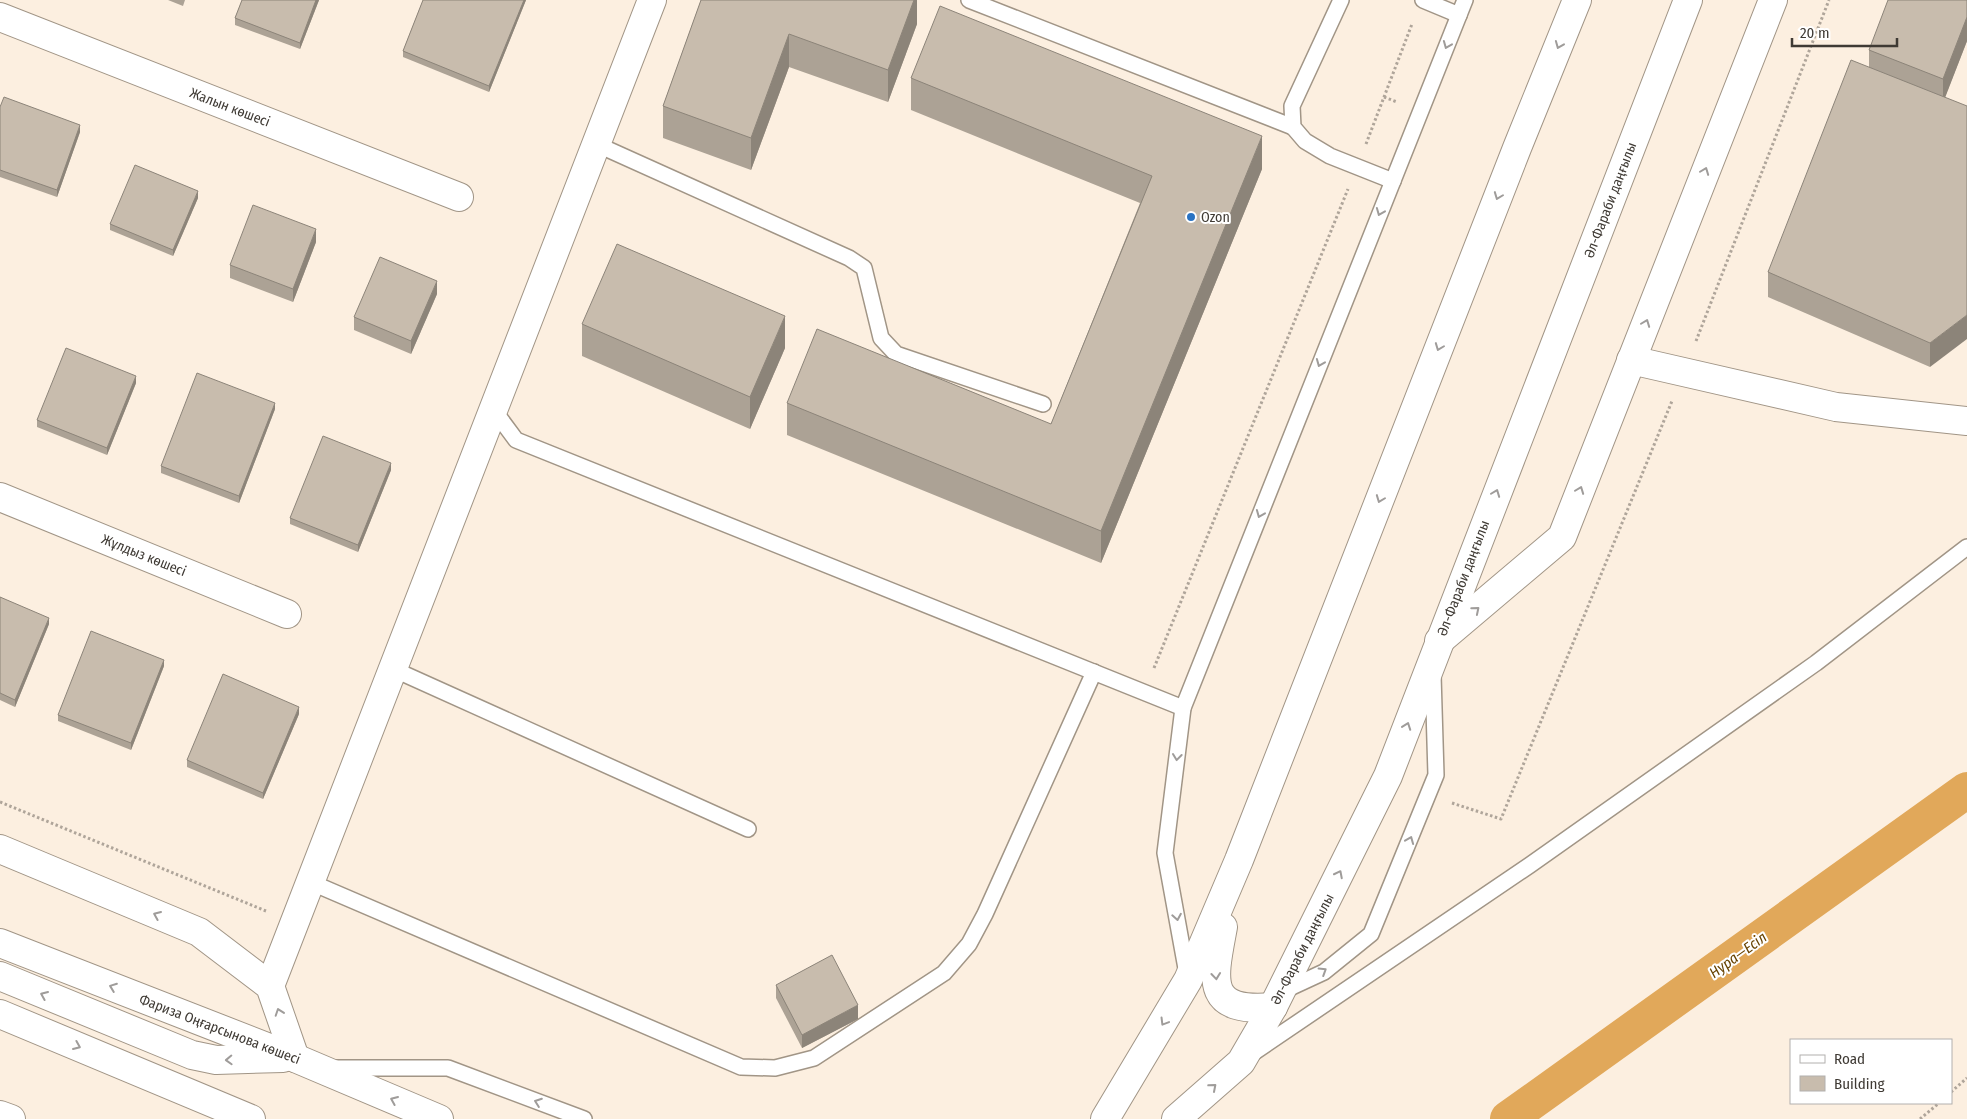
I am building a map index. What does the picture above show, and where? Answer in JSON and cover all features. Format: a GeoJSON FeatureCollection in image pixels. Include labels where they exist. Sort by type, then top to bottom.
{"type":"FeatureCollection","features":[{"type":"Feature","properties":{"kind":"street"},"geometry":{"type":"LineString","coordinates":[[270,986],[652,0]]}},
{"type":"Feature","properties":{"kind":"street"},"geometry":{"type":"LineString","coordinates":[[1105,1119],[1188,980],[1239,860],[1517,148],[1577,0]]}},
{"type":"Feature","properties":{"kind":"street","name":"Әл-Фараби даңғылы"},"geometry":{"type":"LineString","coordinates":[[1176,1119],[1241,1062],[1276,1000],[1388,776],[1688,0]]}},
{"type":"Feature","properties":{"kind":"street"},"geometry":{"type":"LineString","coordinates":[[1436,649],[1562,537],[1773,0]]}},
{"type":"Feature","properties":{"kind":"street","name":"Жалын көшесі"},"geometry":{"type":"LineString","coordinates":[[0,17],[459,197]]}},
{"type":"Feature","properties":{"kind":"street"},"geometry":{"type":"LineString","coordinates":[[1631,360],[1836,407],[1967,420]]}},
{"type":"Feature","properties":{"kind":"street","name":"Жұлдыз көшесі"},"geometry":{"type":"LineString","coordinates":[[0,497],[287,614]]}},
{"type":"Feature","properties":{"kind":"street"},"geometry":{"type":"LineString","coordinates":[[0,849],[199,932],[270,986],[307,1063],[216,1060],[192,1056],[0,976]]}},
{"type":"Feature","properties":{"kind":"street"},"geometry":{"type":"LineString","coordinates":[[1239,860],[1215,969],[1218,992],[1232,1005],[1251,1009],[1276,1000]]}},
{"type":"Feature","properties":{"kind":"street","name":"Фариза Оңғарсынова көшесі"},"geometry":{"type":"LineString","coordinates":[[0,943],[307,1063],[439,1119]]}},
{"type":"Feature","properties":{"kind":"street"},"geometry":{"type":"LineString","coordinates":[[0,1014],[251,1119]]}},
{"type":"Feature","properties":{"kind":"lane"},"geometry":{"type":"LineString","coordinates":[[969,0],[1293,127],[1305,141],[1330,156],[1393,181]]}},
{"type":"Feature","properties":{"kind":"lane"},"geometry":{"type":"LineString","coordinates":[[1293,127],[1292,106],[1341,0]]}},
{"type":"Feature","properties":{"kind":"lane"},"geometry":{"type":"LineString","coordinates":[[1423,0],[1459,15]]}},
{"type":"Feature","properties":{"kind":"lane"},"geometry":{"type":"LineString","coordinates":[[1188,980],[1165,852],[1183,708],[1465,0]]}},
{"type":"Feature","properties":{"kind":"lane"},"geometry":{"type":"LineString","coordinates":[[596,144],[849,258],[864,268],[881,338],[896,354],[1043,404]]}},
{"type":"Feature","properties":{"kind":"lane"},"geometry":{"type":"LineString","coordinates":[[493,409],[516,440],[1183,708]]}},
{"type":"Feature","properties":{"kind":"lane"},"geometry":{"type":"LineString","coordinates":[[1241,1062],[1530,865],[1808,669],[1967,547]]}},
{"type":"Feature","properties":{"kind":"lane"},"geometry":{"type":"LineString","coordinates":[[1276,1000],[1324,972],[1371,934],[1436,775],[1436,649]]}},
{"type":"Feature","properties":{"kind":"lane"},"geometry":{"type":"LineString","coordinates":[[393,669],[748,829]]}},
{"type":"Feature","properties":{"kind":"lane"},"geometry":{"type":"LineString","coordinates":[[310,882],[741,1067],[774,1068],[814,1058],[944,973],[969,944],[985,914],[1094,672]]}},
{"type":"Feature","properties":{"kind":"lane"},"geometry":{"type":"LineString","coordinates":[[307,1063],[448,1068],[584,1119]]}},
{"type":"Feature","properties":{"kind":"path"},"geometry":{"type":"LineString","coordinates":[[1428,794],[1501,819],[1684,372],[1829,0]]}},
{"type":"Feature","properties":{"kind":"path"},"geometry":{"type":"LineString","coordinates":[[1144,693],[1357,167],[1414,18]]}},
{"type":"Feature","properties":{"kind":"path"},"geometry":{"type":"LineString","coordinates":[[0,802],[295,923]]}},
{"type":"Feature","properties":{"kind":"path"},"geometry":{"type":"LineString","coordinates":[[1952,1091],[1967,1077]]}},
{"type":"Feature","properties":{"kind":"path"},"geometry":{"type":"LineString","coordinates":[[1920,1119],[1938,1104]]}},
{"type":"Feature","properties":{"kind":"building"},"geometry":{"type":"Polygon","coordinates":[[[242,0],[316,0],[300,43],[235,18],[242,0]]]}},
{"type":"Feature","properties":{"kind":"building"},"geometry":{"type":"Polygon","coordinates":[[[423,0],[524,0],[489,86],[403,51],[423,0]]]}},
{"type":"Feature","properties":{"kind":"building"},"geometry":{"type":"Polygon","coordinates":[[[701,0],[914,0],[888,70],[789,34],[751,138],[663,106],[701,0]]]}},
{"type":"Feature","properties":{"kind":"building"},"geometry":{"type":"Polygon","coordinates":[[[1888,0],[1967,0],[1967,17],[1943,79],[1869,50],[1888,0]]]}},
{"type":"Feature","properties":{"kind":"building"},"geometry":{"type":"Polygon","coordinates":[[[940,6],[1262,136],[1101,531],[787,403],[817,329],[1051,424],[1152,176],[911,78],[940,6]]]}},
{"type":"Feature","properties":{"kind":"building"},"geometry":{"type":"Polygon","coordinates":[[[1851,60],[1967,106],[1967,315],[1930,343],[1768,272],[1851,60]]]}},
{"type":"Feature","properties":{"kind":"building"},"geometry":{"type":"Polygon","coordinates":[[[4,97],[80,125],[57,190],[0,170],[0,107],[4,97]]]}},
{"type":"Feature","properties":{"kind":"building"},"geometry":{"type":"Polygon","coordinates":[[[135,165],[198,191],[173,250],[110,224],[135,165]]]}},
{"type":"Feature","properties":{"kind":"building"},"geometry":{"type":"Polygon","coordinates":[[[253,205],[316,229],[293,289],[230,265],[253,205]]]}},
{"type":"Feature","properties":{"kind":"building"},"geometry":{"type":"Polygon","coordinates":[[[617,244],[785,316],[750,397],[582,324],[617,244]]]}},
{"type":"Feature","properties":{"kind":"building"},"geometry":{"type":"Polygon","coordinates":[[[380,257],[437,281],[411,341],[354,317],[380,257]]]}},
{"type":"Feature","properties":{"kind":"building"},"geometry":{"type":"Polygon","coordinates":[[[66,348],[136,376],[107,448],[37,420],[66,348]]]}},
{"type":"Feature","properties":{"kind":"building"},"geometry":{"type":"Polygon","coordinates":[[[197,373],[275,403],[239,496],[161,466],[197,373]]]}},
{"type":"Feature","properties":{"kind":"building"},"geometry":{"type":"Polygon","coordinates":[[[323,436],[391,463],[358,545],[290,518],[323,436]]]}},
{"type":"Feature","properties":{"kind":"building"},"geometry":{"type":"Polygon","coordinates":[[[0,597],[49,618],[15,700],[0,693],[0,597]]]}},
{"type":"Feature","properties":{"kind":"building"},"geometry":{"type":"Polygon","coordinates":[[[91,631],[164,660],[131,743],[58,715],[91,631]]]}},
{"type":"Feature","properties":{"kind":"building"},"geometry":{"type":"Polygon","coordinates":[[[223,674],[299,707],[263,793],[187,760],[223,674]]]}},
{"type":"Feature","properties":{"kind":"building"},"geometry":{"type":"Polygon","coordinates":[[[832,955],[858,1005],[802,1035],[776,985],[832,955]]]}},
{"type":"Feature","properties":{"kind":"waterway","name":"Нура—Есіл"},"geometry":{"type":"LineString","coordinates":[[1508,1119],[1967,790]]}},
{"type":"Feature","properties":{"kind":"place","name":"Ozon"},"geometry":{"type":"Point","coordinates":[1191,217]}}]}
